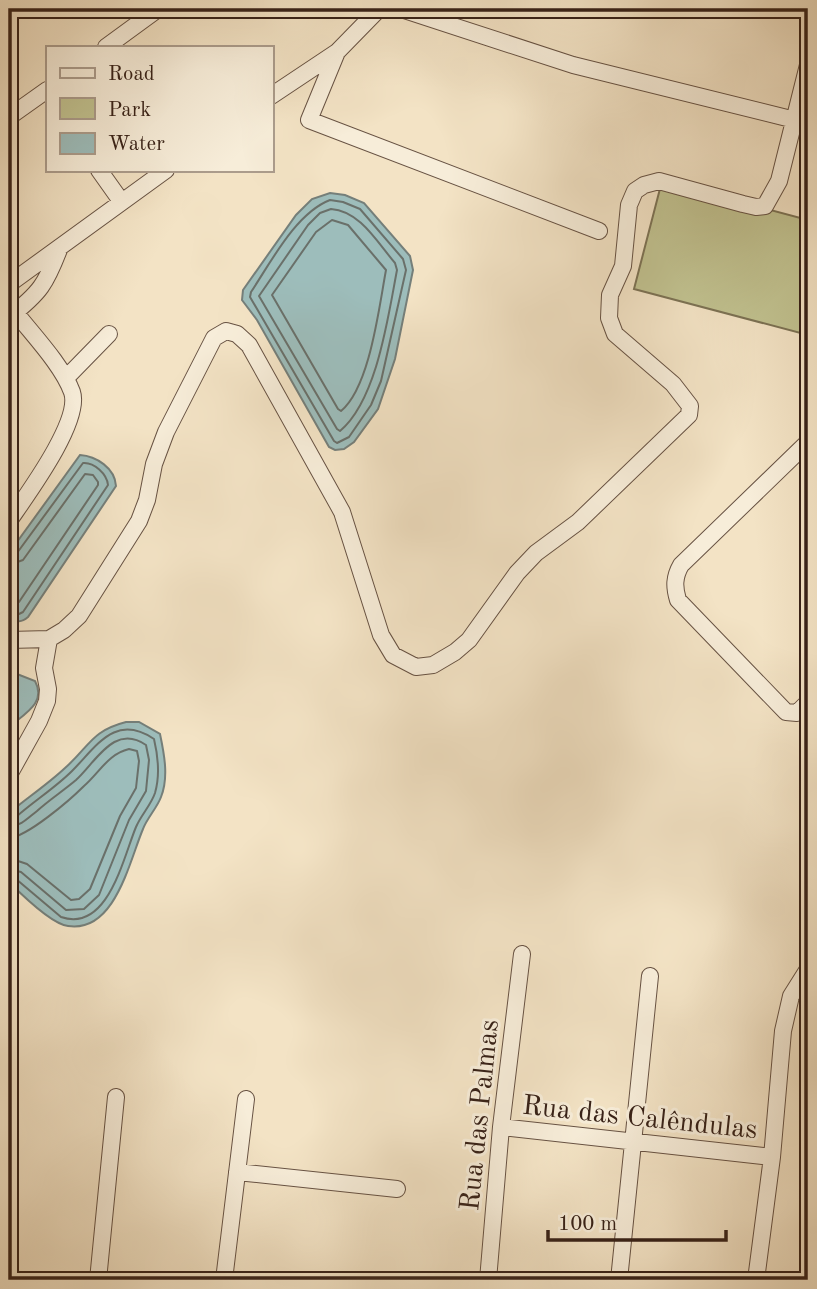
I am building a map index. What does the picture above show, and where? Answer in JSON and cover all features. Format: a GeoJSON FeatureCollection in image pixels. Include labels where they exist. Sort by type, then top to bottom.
{"type":"FeatureCollection","features":[{"type":"Feature","properties":{"kind":"street"},"geometry":{"type":"LineString","coordinates":[[107,46],[158,9]]}},
{"type":"Feature","properties":{"kind":"street"},"geometry":{"type":"LineString","coordinates":[[273,95],[337,52],[379,9]]}},
{"type":"Feature","properties":{"kind":"street"},"geometry":{"type":"LineString","coordinates":[[401,9],[573,65],[801,125]]}},
{"type":"Feature","properties":{"kind":"street"},"geometry":{"type":"LineString","coordinates":[[337,52],[309,120],[599,232]]}},
{"type":"Feature","properties":{"kind":"street"},"geometry":{"type":"LineString","coordinates":[[9,640],[49,639],[79,616],[126,544],[147,500],[154,464],[166,432],[214,338],[226,331],[237,334],[249,345],[342,512],[381,635],[393,655],[416,667],[433,666],[455,652],[469,640],[501,594],[536,553],[578,522],[689,415],[690,406],[673,384],[615,334],[609,318],[610,295],[623,266],[629,205],[635,191],[659,181],[743,204],[765,206],[779,181],[801,125],[808,65]]}},
{"type":"Feature","properties":{"kind":"street"},"geometry":{"type":"LineString","coordinates":[[9,117],[46,94]]}},
{"type":"Feature","properties":{"kind":"street"},"geometry":{"type":"LineString","coordinates":[[100,172],[121,201]]}},
{"type":"Feature","properties":{"kind":"street"},"geometry":{"type":"LineString","coordinates":[[9,284],[163,172]]}},
{"type":"Feature","properties":{"kind":"street"},"geometry":{"type":"LineString","coordinates":[[9,521],[49,461],[71,413],[74,395],[66,378],[12,314],[48,280],[60,247]]}},
{"type":"Feature","properties":{"kind":"street"},"geometry":{"type":"LineString","coordinates":[[66,378],[109,334]]}},
{"type":"Feature","properties":{"kind":"street"},"geometry":{"type":"LineString","coordinates":[[808,442],[681,565],[674,588],[678,600],[786,712],[797,713],[808,702]]}},
{"type":"Feature","properties":{"kind":"street"},"geometry":{"type":"LineString","coordinates":[[9,775],[40,721],[47,701],[44,668],[49,639]]}},
{"type":"Feature","properties":{"kind":"street","name":"Rua das Palmas"},"geometry":{"type":"LineString","coordinates":[[488,1280],[501,1127],[522,954]]}},
{"type":"Feature","properties":{"kind":"street"},"geometry":{"type":"LineString","coordinates":[[757,1280],[772,1157],[783,1031],[787,1008],[796,986],[808,969]]}},
{"type":"Feature","properties":{"kind":"street"},"geometry":{"type":"LineString","coordinates":[[619,1280],[650,976]]}},
{"type":"Feature","properties":{"kind":"street"},"geometry":{"type":"LineString","coordinates":[[98,1280],[116,1097]]}},
{"type":"Feature","properties":{"kind":"street"},"geometry":{"type":"LineString","coordinates":[[225,1280],[246,1099]]}},
{"type":"Feature","properties":{"kind":"street","name":"Rua das Calêndulas"},"geometry":{"type":"LineString","coordinates":[[501,1127],[772,1157]]}},
{"type":"Feature","properties":{"kind":"street"},"geometry":{"type":"LineString","coordinates":[[237,1172],[397,1189]]}},
{"type":"Feature","properties":{"kind":"green space"},"geometry":{"type":"Polygon","coordinates":[[[662,181],[808,220],[808,335],[634,289],[662,181]]]}},
{"type":"Feature","properties":{"kind":"water"},"geometry":{"type":"Polygon","coordinates":[[[330,193],[345,195],[364,203],[410,256],[413,270],[395,359],[378,409],[354,442],[344,449],[335,450],[329,447],[257,320],[242,300],[243,290],[296,215],[312,199],[330,193]]]}},
{"type":"Feature","properties":{"kind":"water"},"geometry":{"type":"Polygon","coordinates":[[[80,455],[104,464],[112,474],[116,486],[28,617],[21,621],[14,620],[9,617],[9,553],[80,455]]]}},
{"type":"Feature","properties":{"kind":"water"},"geometry":{"type":"Polygon","coordinates":[[[17,674],[35,681],[38,696],[27,713],[9,727],[9,681],[17,674]]]}},
{"type":"Feature","properties":{"kind":"water"},"geometry":{"type":"Polygon","coordinates":[[[126,722],[139,722],[160,734],[165,773],[161,797],[145,825],[126,876],[109,907],[98,918],[84,925],[61,924],[37,908],[9,882],[9,813],[58,774],[98,735],[126,722]]]}}]}
